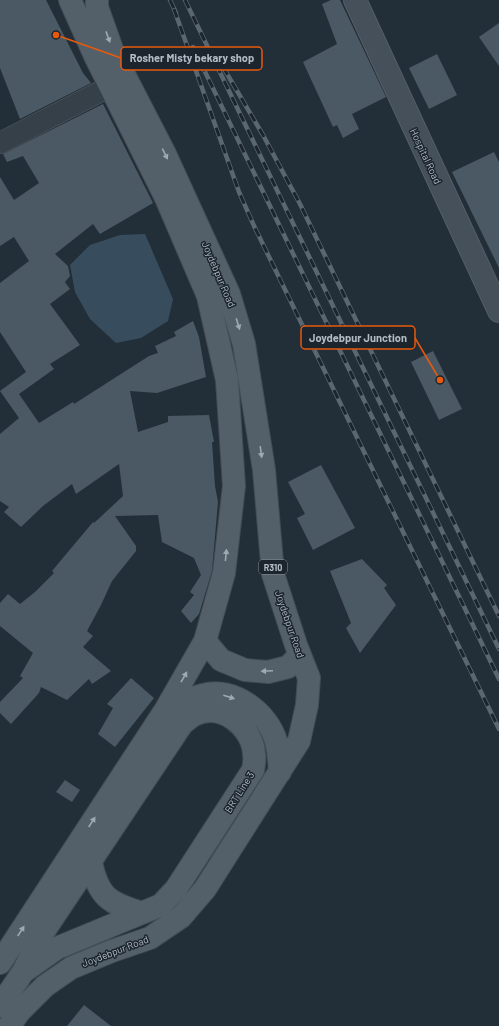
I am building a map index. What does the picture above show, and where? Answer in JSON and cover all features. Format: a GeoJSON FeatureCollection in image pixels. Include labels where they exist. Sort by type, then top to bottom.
{"type":"FeatureCollection","features":[{"type":"Feature","properties":{"kind":"main road","name":"Joydebpur Road"},"geometry":{"type":"LineString","coordinates":[[0,963],[166,709],[205,641],[224,573],[234,486],[227,380],[208,296],[166,198],[70,0]]}},
{"type":"Feature","properties":{"kind":"main road","name":"Joydebpur Road"},"geometry":{"type":"LineString","coordinates":[[9,1026],[20,1011],[45,986],[71,968],[150,938],[181,917],[206,888],[237,836],[280,772],[298,741],[307,705],[309,678],[273,574],[264,470],[244,344],[234,308],[165,154],[114,55],[97,7],[97,0]]}},
{"type":"Feature","properties":{"kind":"main road","name":"Hospital Road"},"geometry":{"type":"LineString","coordinates":[[354,0],[499,311]]}},
{"type":"Feature","properties":{"kind":"main road"},"geometry":{"type":"LineString","coordinates":[[205,641],[221,660],[245,670],[268,672],[288,668],[300,655]]}},
{"type":"Feature","properties":{"kind":"main road"},"geometry":{"type":"LineString","coordinates":[[166,709],[204,694],[221,694],[241,700],[257,711],[271,728],[277,742],[280,772]]}},
{"type":"Feature","properties":{"kind":"main road","name":"BRT Line 3"},"geometry":{"type":"LineString","coordinates":[[0,1006],[23,972],[40,937],[182,724],[195,714],[214,710],[233,718],[247,733],[255,753],[253,770],[176,889],[161,905],[57,948],[23,972]]}},
{"type":"Feature","properties":{"kind":"main road"},"geometry":{"type":"LineString","coordinates":[[91,862],[94,880],[103,895],[126,908],[142,912]]}},
{"type":"Feature","properties":{"kind":"street"},"geometry":{"type":"LineString","coordinates":[[0,143],[111,86]]}},
{"type":"Feature","properties":{"kind":"water"},"geometry":{"type":"Polygon","coordinates":[[[145,234],[173,299],[168,321],[141,338],[116,343],[90,319],[75,292],[70,265],[90,245],[120,235],[145,234]]]}},
{"type":"Feature","properties":{"kind":"building"},"geometry":{"type":"Polygon","coordinates":[[[0,0],[46,0],[83,73],[91,83],[20,119],[0,68],[0,0]]]}},
{"type":"Feature","properties":{"kind":"building"},"geometry":{"type":"Polygon","coordinates":[[[331,0],[340,0],[386,97],[352,114],[359,129],[343,138],[337,125],[333,127],[303,62],[337,44],[322,4],[331,0]]]}},
{"type":"Feature","properties":{"kind":"building"},"geometry":{"type":"Polygon","coordinates":[[[499,23],[499,66],[479,37],[499,23]]]}},
{"type":"Feature","properties":{"kind":"building"},"geometry":{"type":"Polygon","coordinates":[[[437,54],[457,95],[429,109],[409,68],[437,54]]]}},
{"type":"Feature","properties":{"kind":"building"},"geometry":{"type":"Polygon","coordinates":[[[103,104],[153,203],[100,234],[93,224],[55,254],[68,266],[70,276],[65,282],[70,289],[50,304],[80,345],[50,364],[54,369],[19,394],[39,423],[73,402],[74,404],[149,356],[158,353],[155,346],[176,336],[174,332],[193,321],[199,337],[206,377],[157,393],[130,391],[138,432],[168,422],[168,416],[209,415],[214,442],[212,442],[215,486],[218,502],[212,571],[199,614],[191,623],[181,611],[194,595],[190,592],[201,575],[194,558],[162,542],[158,515],[115,516],[136,546],[136,551],[112,581],[87,631],[93,636],[83,647],[111,671],[92,684],[89,679],[67,700],[41,687],[39,693],[11,724],[0,713],[0,702],[23,678],[20,676],[33,653],[0,626],[0,603],[8,594],[20,604],[35,592],[54,573],[52,571],[93,522],[94,523],[123,496],[119,464],[76,494],[72,484],[43,506],[21,527],[4,512],[9,507],[0,501],[0,434],[19,418],[0,391],[26,372],[0,332],[0,283],[29,261],[14,237],[0,246],[0,177],[14,200],[39,183],[23,156],[7,162],[3,154],[103,104]]]}},
{"type":"Feature","properties":{"kind":"building"},"geometry":{"type":"Polygon","coordinates":[[[494,152],[499,162],[499,268],[452,172],[494,152]]]}},
{"type":"Feature","properties":{"kind":"building"},"geometry":{"type":"Polygon","coordinates":[[[433,351],[462,409],[439,420],[411,362],[433,351]]]}},
{"type":"Feature","properties":{"kind":"building"},"geometry":{"type":"Polygon","coordinates":[[[321,465],[355,528],[313,550],[297,518],[305,514],[288,482],[321,465]]]}},
{"type":"Feature","properties":{"kind":"building"},"geometry":{"type":"Polygon","coordinates":[[[362,559],[387,585],[384,588],[396,605],[360,653],[346,628],[351,623],[330,571],[362,559]]]}},
{"type":"Feature","properties":{"kind":"building"},"geometry":{"type":"Polygon","coordinates":[[[131,678],[154,698],[115,747],[98,734],[113,708],[107,704],[131,678]]]}},
{"type":"Feature","properties":{"kind":"building"},"geometry":{"type":"Polygon","coordinates":[[[65,780],[80,790],[72,802],[56,792],[65,780]]]}},
{"type":"Feature","properties":{"kind":"building"},"geometry":{"type":"Polygon","coordinates":[[[84,1005],[111,1026],[67,1026],[84,1005]]]}},
{"type":"Feature","properties":{"kind":"railway"},"geometry":{"type":"LineString","coordinates":[[170,0],[176,13]]}},
{"type":"Feature","properties":{"kind":"railway"},"geometry":{"type":"LineString","coordinates":[[185,0],[499,649]]}},
{"type":"Feature","properties":{"kind":"railway"},"geometry":{"type":"LineString","coordinates":[[174,9],[239,192],[255,228],[499,729]]}},
{"type":"Feature","properties":{"kind":"railway"},"geometry":{"type":"LineString","coordinates":[[193,47],[499,679]]}},
{"type":"Feature","properties":{"kind":"railway"},"geometry":{"type":"LineString","coordinates":[[223,67],[263,135],[300,204],[499,616]]}},
{"type":"Feature","properties":{"kind":"place","name":"Rosher Misty bekary shop"},"geometry":{"type":"Point","coordinates":[56,35]}},
{"type":"Feature","properties":{"kind":"place","name":"Joydebpur Junction"},"geometry":{"type":"Point","coordinates":[440,380]}}]}
